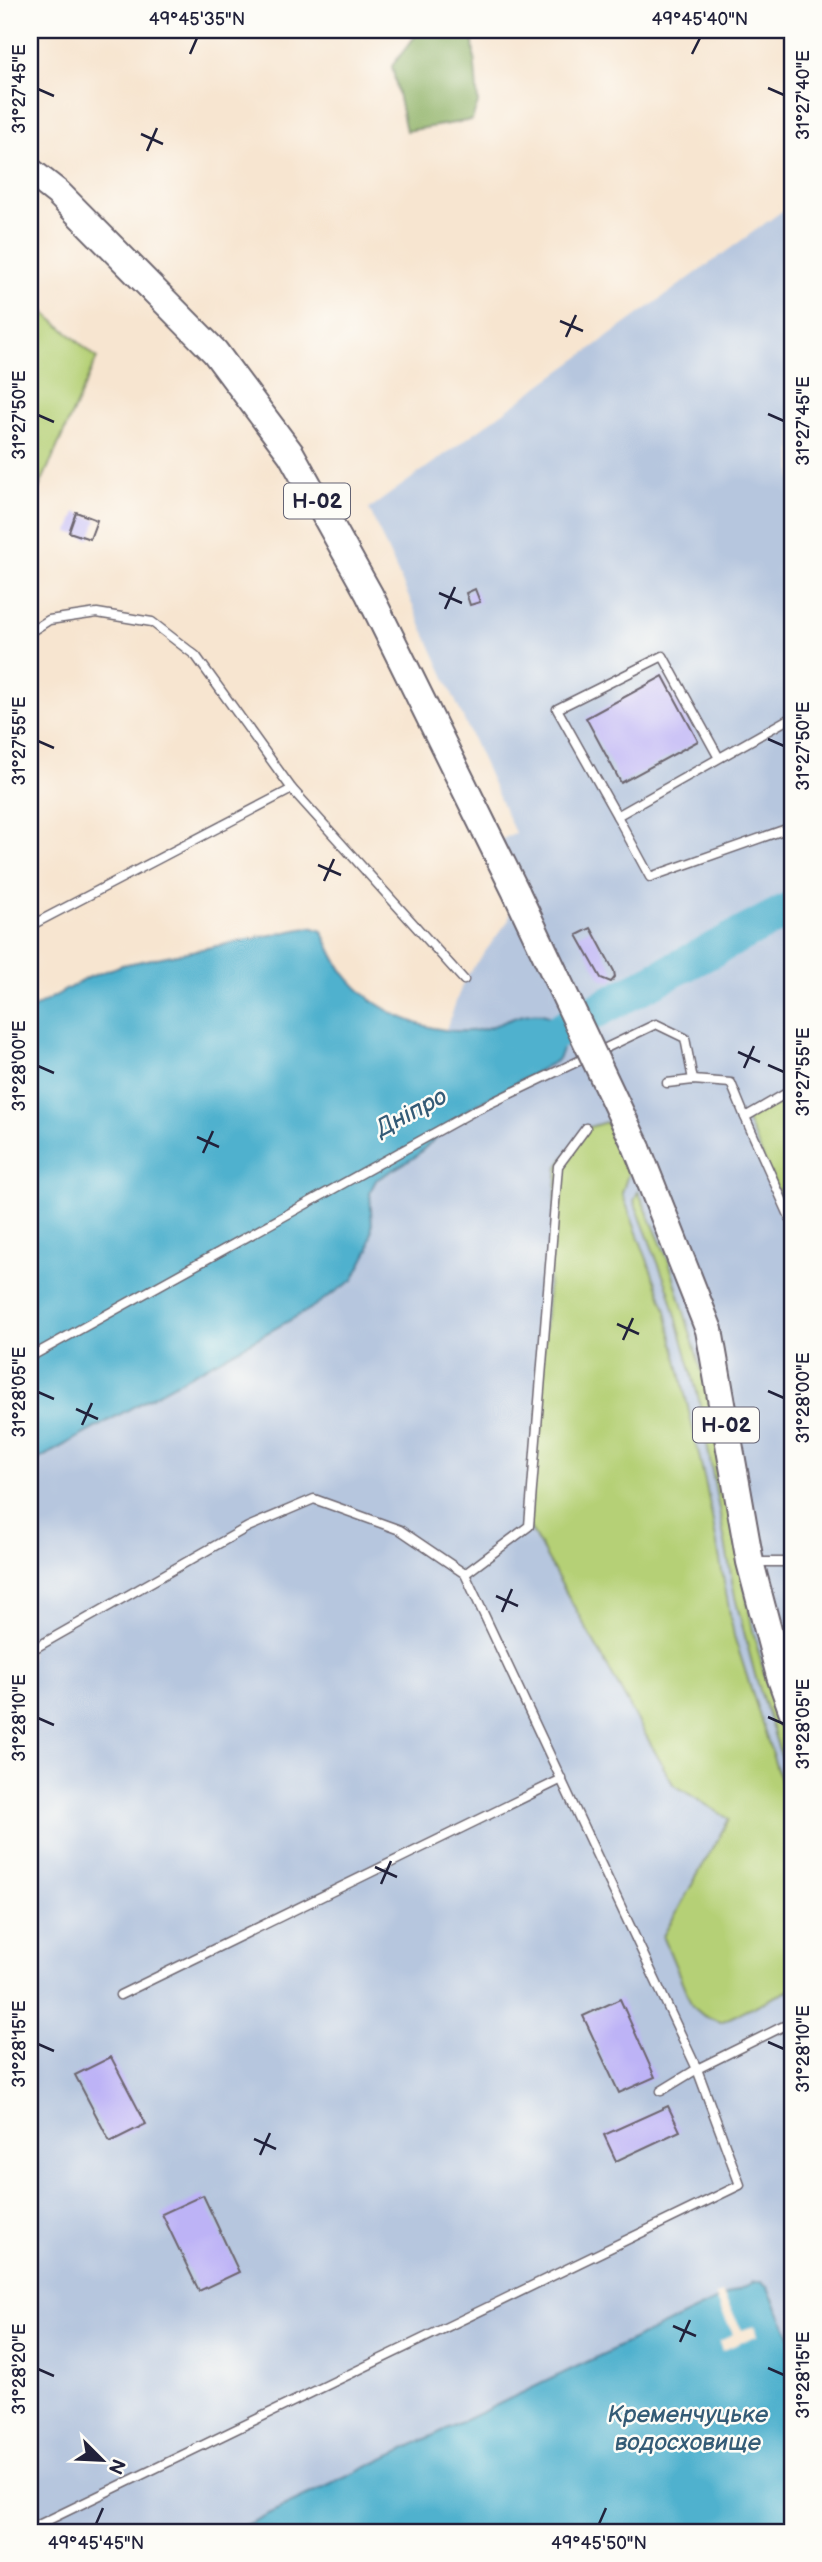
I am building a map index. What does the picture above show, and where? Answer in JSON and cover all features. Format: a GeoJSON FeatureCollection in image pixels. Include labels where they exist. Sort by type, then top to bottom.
{"type":"FeatureCollection","features":[{"type":"Feature","properties":{"kind":"main road","name":"Н-02"},"geometry":{"type":"LineString","coordinates":[[30,171],[58,193],[215,352],[291,454],[369,594],[517,894],[637,1148],[709,1330],[750,1562],[779,1676],[792,1710]]}},
{"type":"Feature","properties":{"kind":"lane"},"geometry":{"type":"LineString","coordinates":[[30,632],[49,620],[97,613],[152,622],[196,656],[292,789],[464,980]]}},
{"type":"Feature","properties":{"kind":"lane"},"geometry":{"type":"LineString","coordinates":[[719,758],[663,656],[557,709],[650,877],[792,827]]}},
{"type":"Feature","properties":{"kind":"lane"},"geometry":{"type":"LineString","coordinates":[[617,816],[792,717]]}},
{"type":"Feature","properties":{"kind":"lane"},"geometry":{"type":"LineString","coordinates":[[30,926],[292,789]]}},
{"type":"Feature","properties":{"kind":"lane"},"geometry":{"type":"LineString","coordinates":[[30,1357],[474,1111],[656,1024],[685,1038],[692,1080]]}},
{"type":"Feature","properties":{"kind":"lane"},"geometry":{"type":"LineString","coordinates":[[667,1083],[692,1080],[731,1083],[792,1222]]}},
{"type":"Feature","properties":{"kind":"lane"},"geometry":{"type":"LineString","coordinates":[[745,1117],[792,1090]]}},
{"type":"Feature","properties":{"kind":"lane"},"geometry":{"type":"LineString","coordinates":[[465,1574],[528,1526],[558,1166],[586,1128]]}},
{"type":"Feature","properties":{"kind":"lane"},"geometry":{"type":"LineString","coordinates":[[30,1651],[248,1527],[314,1499],[400,1530],[465,1574],[698,2069],[740,2185],[30,2529]]}},
{"type":"Feature","properties":{"kind":"lane"},"geometry":{"type":"LineString","coordinates":[[750,1562],[792,1562]]}},
{"type":"Feature","properties":{"kind":"lane"},"geometry":{"type":"LineString","coordinates":[[120,1996],[562,1779]]}},
{"type":"Feature","properties":{"kind":"lane"},"geometry":{"type":"LineString","coordinates":[[661,2091],[698,2069],[792,2022]]}},
{"type":"Feature","properties":{"kind":"shaded area"},"geometry":{"type":"Polygon","coordinates":[[[792,204],[792,2340],[768,2288],[724,2296],[231,2532],[30,2532],[30,1464],[305,1312],[353,1280],[371,1208],[371,1185],[415,1157],[467,1110],[556,1061],[529,1015],[480,1030],[445,1032],[464,980],[508,921],[517,894],[492,844],[515,833],[369,509],[792,204]]]}},
{"type":"Feature","properties":{"kind":"green space"},"geometry":{"type":"Polygon","coordinates":[[[420,30],[472,30],[478,103],[472,120],[406,131],[392,66],[420,30]]]}},
{"type":"Feature","properties":{"kind":"green space"},"geometry":{"type":"Polygon","coordinates":[[[30,300],[97,358],[30,508],[30,300]]]}},
{"type":"Feature","properties":{"kind":"green space"},"geometry":{"type":"Polygon","coordinates":[[[792,1090],[792,1222],[745,1117],[792,1090]]]}},
{"type":"Feature","properties":{"kind":"green space"},"geometry":{"type":"Polygon","coordinates":[[[606,1122],[629,1171],[622,1193],[665,1307],[707,1490],[734,1636],[792,1816],[792,1989],[721,2022],[704,2016],[692,2006],[663,1936],[729,1819],[673,1784],[529,1526],[558,1166],[586,1128],[606,1122]]]}},
{"type":"Feature","properties":{"kind":"green space"},"geometry":{"type":"Polygon","coordinates":[[[638,1191],[669,1261],[711,1403],[753,1631],[769,1692],[792,1754],[792,1790],[755,1675],[735,1597],[699,1400],[669,1291],[634,1201],[638,1191]]]}},
{"type":"Feature","properties":{"kind":"water"},"geometry":{"type":"Polygon","coordinates":[[[311,927],[322,931],[338,964],[357,988],[405,1019],[442,1030],[461,1031],[487,1028],[526,1014],[542,1014],[555,1021],[559,1027],[562,1041],[560,1055],[556,1061],[467,1110],[415,1157],[376,1180],[370,1192],[372,1227],[369,1249],[353,1280],[305,1312],[30,1464],[30,1010],[87,978],[122,965],[311,927]]]}},
{"type":"Feature","properties":{"kind":"water","name":"Кременчуцьке водосховище"},"geometry":{"type":"Polygon","coordinates":[[[754,2282],[761,2282],[768,2288],[792,2340],[792,2532],[231,2532],[754,2282]]]}},
{"type":"Feature","properties":{"kind":"pier"},"geometry":{"type":"Polygon","coordinates":[[[722,2293],[742,2330],[754,2326],[758,2335],[722,2351],[719,2342],[733,2334],[714,2296],[722,2293]]]}},
{"type":"Feature","properties":{"kind":"building"},"geometry":{"type":"Polygon","coordinates":[[[76,512],[97,520],[90,539],[69,532],[76,512]]]}},
{"type":"Feature","properties":{"kind":"building"},"geometry":{"type":"Polygon","coordinates":[[[475,589],[480,602],[470,605],[466,593],[475,589]]]}},
{"type":"Feature","properties":{"kind":"building"},"geometry":{"type":"Polygon","coordinates":[[[663,676],[698,741],[621,783],[586,718],[663,676]]]}},
{"type":"Feature","properties":{"kind":"building"},"geometry":{"type":"Polygon","coordinates":[[[591,928],[614,971],[615,977],[611,982],[601,978],[577,935],[591,928]]]}},
{"type":"Feature","properties":{"kind":"building"},"geometry":{"type":"Polygon","coordinates":[[[620,1999],[655,2077],[619,2093],[583,2016],[620,1999]]]}},
{"type":"Feature","properties":{"kind":"building"},"geometry":{"type":"Polygon","coordinates":[[[111,2057],[146,2124],[110,2142],[75,2075],[111,2057]]]}},
{"type":"Feature","properties":{"kind":"building"},"geometry":{"type":"Polygon","coordinates":[[[668,2106],[680,2131],[616,2161],[604,2135],[668,2106]]]}},
{"type":"Feature","properties":{"kind":"building"},"geometry":{"type":"Polygon","coordinates":[[[203,2195],[239,2272],[199,2291],[162,2214],[203,2195]]]}},
{"type":"Feature","properties":{"kind":"waterway","name":"Дніпро"},"geometry":{"type":"LineString","coordinates":[[516,1053],[792,908]]}}]}
